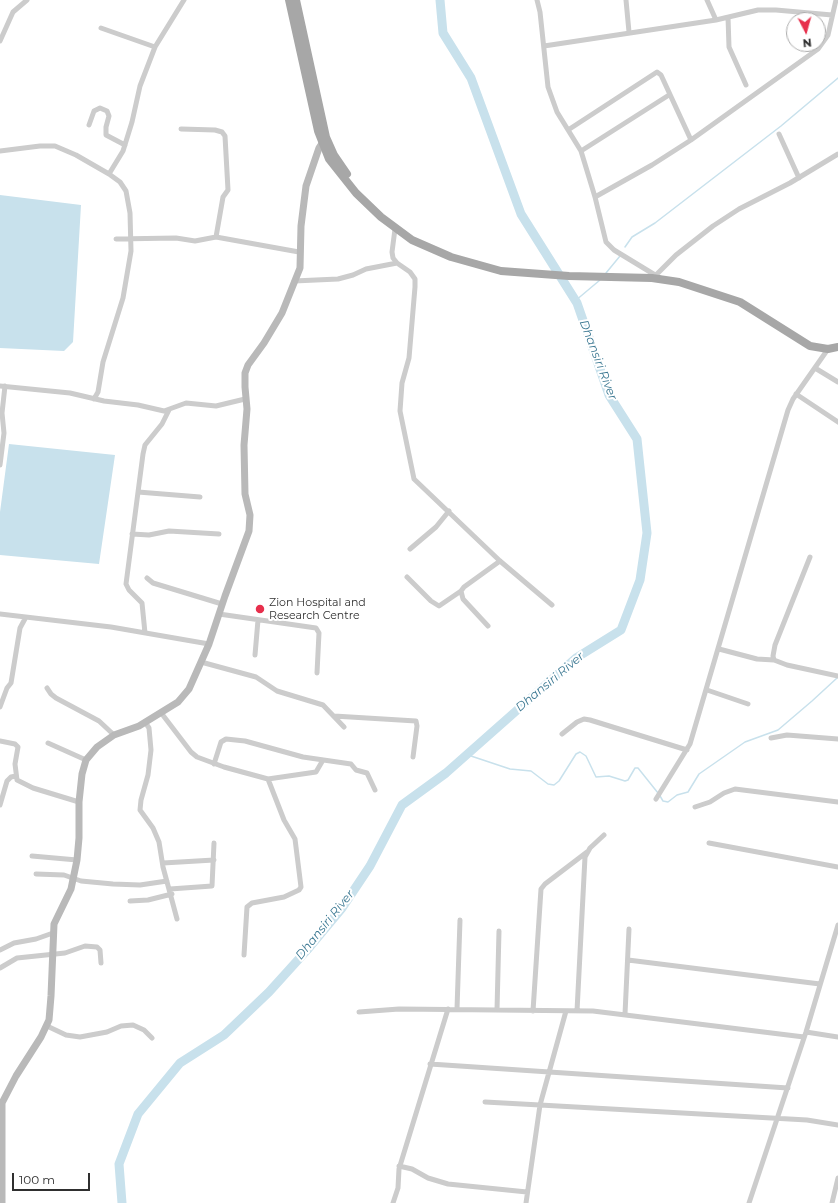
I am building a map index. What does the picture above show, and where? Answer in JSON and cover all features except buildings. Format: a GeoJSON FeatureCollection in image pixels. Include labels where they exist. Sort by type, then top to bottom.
{"type":"FeatureCollection","features":[{"type":"Feature","properties":{"kind":"main road"},"geometry":{"type":"LineString","coordinates":[[289,0],[324,140],[338,163],[365,200],[395,229],[412,240],[437,252],[487,268],[518,273],[569,276],[660,277],[695,286],[740,302],[810,346],[828,349],[838,347]]}},
{"type":"Feature","properties":{"kind":"main road"},"geometry":{"type":"LineString","coordinates":[[296,0],[324,140]]}},
{"type":"Feature","properties":{"kind":"street"},"geometry":{"type":"LineString","coordinates":[[0,41],[13,12],[27,0]]}},
{"type":"Feature","properties":{"kind":"street"},"geometry":{"type":"LineString","coordinates":[[109,174],[125,145],[140,86],[155,46],[184,0]]}},
{"type":"Feature","properties":{"kind":"street"},"geometry":{"type":"LineString","coordinates":[[536,0],[544,46],[548,87],[557,112],[581,151],[595,197],[606,242],[614,250],[660,277],[676,255],[713,226],[739,209],[799,178],[838,154]]}},
{"type":"Feature","properties":{"kind":"street"},"geometry":{"type":"LineString","coordinates":[[626,0],[629,32]]}},
{"type":"Feature","properties":{"kind":"street"},"geometry":{"type":"LineString","coordinates":[[707,0],[716,20]]}},
{"type":"Feature","properties":{"kind":"street"},"geometry":{"type":"LineString","coordinates":[[595,197],[652,165],[691,140],[818,49],[828,35],[836,0]]}},
{"type":"Feature","properties":{"kind":"street"},"geometry":{"type":"LineString","coordinates":[[544,46],[716,20],[767,9],[832,15]]}},
{"type":"Feature","properties":{"kind":"street"},"geometry":{"type":"LineString","coordinates":[[728,17],[729,46],[746,85]]}},
{"type":"Feature","properties":{"kind":"street"},"geometry":{"type":"LineString","coordinates":[[101,28],[155,46]]}},
{"type":"Feature","properties":{"kind":"street"},"geometry":{"type":"LineString","coordinates":[[568,130],[655,73],[659,73],[691,140]]}},
{"type":"Feature","properties":{"kind":"street"},"geometry":{"type":"LineString","coordinates":[[581,151],[669,96]]}},
{"type":"Feature","properties":{"kind":"street"},"geometry":{"type":"LineString","coordinates":[[89,125],[94,111],[100,108],[106,111],[109,116],[106,135],[125,145]]}},
{"type":"Feature","properties":{"kind":"street"},"geometry":{"type":"LineString","coordinates":[[181,129],[215,130],[224,133],[228,190],[223,197],[216,237]]}},
{"type":"Feature","properties":{"kind":"street"},"geometry":{"type":"LineString","coordinates":[[779,134],[799,178]]}},
{"type":"Feature","properties":{"kind":"street"},"geometry":{"type":"LineString","coordinates":[[2,1203],[2,1103],[16,1076],[47,1026],[51,996],[54,924],[74,877],[79,838],[79,802],[82,774],[86,760],[97,747],[114,735],[139,726],[162,714],[178,702],[189,688],[209,644],[249,531],[250,515],[245,494],[244,445],[247,409],[245,399],[245,373],[248,365],[264,343],[282,313],[301,263],[299,252],[306,186],[324,140]]}},
{"type":"Feature","properties":{"kind":"street"},"geometry":{"type":"LineString","coordinates":[[0,151],[40,146],[55,146],[76,155],[109,174],[120,182],[126,191],[131,238],[130,266],[124,292],[103,362],[98,392],[94,399]]}},
{"type":"Feature","properties":{"kind":"street"},"geometry":{"type":"LineString","coordinates":[[395,229],[392,252],[397,263],[410,272],[415,279],[409,358],[400,396],[400,411],[414,479],[417,484],[449,511],[500,561],[552,605]]}},
{"type":"Feature","properties":{"kind":"street"},"geometry":{"type":"LineString","coordinates":[[116,238],[176,238],[195,241],[216,237],[299,252]]}},
{"type":"Feature","properties":{"kind":"street"},"geometry":{"type":"LineString","coordinates":[[294,281],[338,279],[353,275],[366,269],[397,263]]}},
{"type":"Feature","properties":{"kind":"street"},"geometry":{"type":"LineString","coordinates":[[656,799],[687,750],[719,649],[782,425],[796,394],[828,349]]}},
{"type":"Feature","properties":{"kind":"street"},"geometry":{"type":"LineString","coordinates":[[815,368],[838,382]]}},
{"type":"Feature","properties":{"kind":"street"},"geometry":{"type":"LineString","coordinates":[[831,378],[838,378]]}},
{"type":"Feature","properties":{"kind":"street"},"geometry":{"type":"LineString","coordinates":[[0,466],[4,433],[2,413],[3,386],[52,390],[94,399],[169,410],[186,403],[216,406],[245,399]]}},
{"type":"Feature","properties":{"kind":"street"},"geometry":{"type":"LineString","coordinates":[[796,394],[838,422]]}},
{"type":"Feature","properties":{"kind":"street"},"geometry":{"type":"LineString","coordinates":[[145,633],[142,603],[129,590],[126,584],[143,454],[146,445],[162,424],[169,410]]}},
{"type":"Feature","properties":{"kind":"street"},"geometry":{"type":"LineString","coordinates":[[138,492],[200,497]]}},
{"type":"Feature","properties":{"kind":"street"},"geometry":{"type":"LineString","coordinates":[[410,549],[436,527],[449,511]]}},
{"type":"Feature","properties":{"kind":"street"},"geometry":{"type":"LineString","coordinates":[[132,534],[149,535],[169,531],[219,534]]}},
{"type":"Feature","properties":{"kind":"street"},"geometry":{"type":"LineString","coordinates":[[774,660],[773,656],[775,645],[810,557]]}},
{"type":"Feature","properties":{"kind":"street"},"geometry":{"type":"LineString","coordinates":[[407,577],[435,605],[442,605],[500,561]]}},
{"type":"Feature","properties":{"kind":"street"},"geometry":{"type":"LineString","coordinates":[[147,578],[152,583],[222,604]]}},
{"type":"Feature","properties":{"kind":"street"},"geometry":{"type":"LineString","coordinates":[[461,591],[463,599],[488,626]]}},
{"type":"Feature","properties":{"kind":"street"},"geometry":{"type":"LineString","coordinates":[[0,614],[111,627],[209,644]]}},
{"type":"Feature","properties":{"kind":"street"},"geometry":{"type":"LineString","coordinates":[[219,614],[316,628],[319,633],[317,674]]}},
{"type":"Feature","properties":{"kind":"street"},"geometry":{"type":"LineString","coordinates":[[0,707],[7,688],[11,684],[20,628],[26,617]]}},
{"type":"Feature","properties":{"kind":"street"},"geometry":{"type":"LineString","coordinates":[[255,655],[258,620]]}},
{"type":"Feature","properties":{"kind":"street"},"geometry":{"type":"LineString","coordinates":[[719,649],[757,659],[774,660],[787,665],[838,676]]}},
{"type":"Feature","properties":{"kind":"street"},"geometry":{"type":"LineString","coordinates":[[201,662],[256,677],[277,691],[323,705],[344,727]]}},
{"type":"Feature","properties":{"kind":"street"},"geometry":{"type":"LineString","coordinates":[[47,688],[50,694],[99,721],[114,735]]}},
{"type":"Feature","properties":{"kind":"street"},"geometry":{"type":"LineString","coordinates":[[707,690],[748,704]]}},
{"type":"Feature","properties":{"kind":"street"},"geometry":{"type":"LineString","coordinates":[[162,714],[190,752],[214,764],[268,779],[316,772],[323,760]]}},
{"type":"Feature","properties":{"kind":"street"},"geometry":{"type":"LineString","coordinates":[[334,716],[416,722],[417,726],[413,757]]}},
{"type":"Feature","properties":{"kind":"street"},"geometry":{"type":"LineString","coordinates":[[562,734],[577,722],[584,719],[687,750]]}},
{"type":"Feature","properties":{"kind":"street"},"geometry":{"type":"LineString","coordinates":[[145,722],[149,728],[151,750],[148,775],[141,800],[140,810],[157,835],[162,863],[177,919]]}},
{"type":"Feature","properties":{"kind":"street"},"geometry":{"type":"LineString","coordinates":[[770,738],[787,735],[838,739]]}},
{"type":"Feature","properties":{"kind":"street"},"geometry":{"type":"LineString","coordinates":[[214,764],[219,744],[226,740],[245,741],[303,757],[350,764],[356,770],[367,773],[375,790]]}},
{"type":"Feature","properties":{"kind":"street"},"geometry":{"type":"LineString","coordinates":[[0,741],[15,744],[18,747],[15,764],[16,776],[20,782],[33,788],[79,802]]}},
{"type":"Feature","properties":{"kind":"street"},"geometry":{"type":"LineString","coordinates":[[48,743],[86,760]]}},
{"type":"Feature","properties":{"kind":"street"},"geometry":{"type":"LineString","coordinates":[[0,805],[7,781],[11,777],[16,776]]}},
{"type":"Feature","properties":{"kind":"street"},"geometry":{"type":"LineString","coordinates":[[244,955],[246,907],[252,903],[284,898],[302,887],[295,839],[286,824],[268,779]]}},
{"type":"Feature","properties":{"kind":"street"},"geometry":{"type":"LineString","coordinates":[[695,807],[710,802],[724,793],[735,790],[838,802]]}},
{"type":"Feature","properties":{"kind":"street"},"geometry":{"type":"LineString","coordinates":[[534,1011],[541,889],[604,835]]}},
{"type":"Feature","properties":{"kind":"street"},"geometry":{"type":"LineString","coordinates":[[130,901],[148,900],[171,892],[212,886],[214,843]]}},
{"type":"Feature","properties":{"kind":"street"},"geometry":{"type":"LineString","coordinates":[[709,843],[838,867]]}},
{"type":"Feature","properties":{"kind":"street"},"geometry":{"type":"LineString","coordinates":[[577,1011],[584,865],[587,851]]}},
{"type":"Feature","properties":{"kind":"street"},"geometry":{"type":"LineString","coordinates":[[32,856],[77,860]]}},
{"type":"Feature","properties":{"kind":"street"},"geometry":{"type":"LineString","coordinates":[[162,863],[214,860]]}},
{"type":"Feature","properties":{"kind":"street"},"geometry":{"type":"LineString","coordinates":[[36,874],[74,877],[98,883],[125,885],[167,881]]}},
{"type":"Feature","properties":{"kind":"street"},"geometry":{"type":"LineString","coordinates":[[457,1010],[460,920]]}},
{"type":"Feature","properties":{"kind":"street"},"geometry":{"type":"LineString","coordinates":[[749,1203],[788,1088],[838,925]]}},
{"type":"Feature","properties":{"kind":"street"},"geometry":{"type":"LineString","coordinates":[[625,1014],[629,930]]}},
{"type":"Feature","properties":{"kind":"street"},"geometry":{"type":"LineString","coordinates":[[497,1010],[499,931]]}},
{"type":"Feature","properties":{"kind":"street"},"geometry":{"type":"LineString","coordinates":[[0,950],[14,943],[53,935]]}},
{"type":"Feature","properties":{"kind":"street"},"geometry":{"type":"LineString","coordinates":[[0,968],[17,958],[53,953],[65,953],[81,947],[93,946],[100,950],[101,963]]}},
{"type":"Feature","properties":{"kind":"street"},"geometry":{"type":"LineString","coordinates":[[628,960],[820,984]]}},
{"type":"Feature","properties":{"kind":"street"},"geometry":{"type":"LineString","coordinates":[[393,1203],[398,1188],[399,1166],[448,1009]]}},
{"type":"Feature","properties":{"kind":"street"},"geometry":{"type":"LineString","coordinates":[[360,1012],[448,1009],[577,1011],[625,1014],[838,1037]]}},
{"type":"Feature","properties":{"kind":"street"},"geometry":{"type":"LineString","coordinates":[[526,1203],[540,1105],[566,1011]]}},
{"type":"Feature","properties":{"kind":"street"},"geometry":{"type":"LineString","coordinates":[[47,1026],[66,1035],[80,1037],[107,1032],[121,1026],[133,1025],[144,1030],[152,1038]]}},
{"type":"Feature","properties":{"kind":"street"},"geometry":{"type":"LineString","coordinates":[[430,1064],[788,1088]]}},
{"type":"Feature","properties":{"kind":"street"},"geometry":{"type":"LineString","coordinates":[[485,1102],[778,1118],[807,1120],[838,1125]]}},
{"type":"Feature","properties":{"kind":"street"},"geometry":{"type":"LineString","coordinates":[[399,1166],[412,1169],[428,1178],[448,1184],[528,1192]]}},
{"type":"Feature","properties":{"kind":"street"},"geometry":{"type":"LineString","coordinates":[[832,1203],[838,1178]]}},
{"type":"Feature","properties":{"kind":"water"},"geometry":{"type":"Polygon","coordinates":[[[0,195],[81,205],[73,342],[64,351],[0,348],[0,195]]]}},
{"type":"Feature","properties":{"kind":"water"},"geometry":{"type":"Polygon","coordinates":[[[9,444],[115,455],[99,564],[0,555],[0,512],[9,444]]]}},
{"type":"Feature","properties":{"kind":"waterway","name":"Dhansiri River"},"geometry":{"type":"LineString","coordinates":[[122,1203],[119,1164],[138,1114],[180,1063],[224,1035],[269,992],[307,950],[342,908],[370,866],[402,805],[446,773],[576,658],[621,630],[640,580],[647,533],[637,439],[609,395],[577,303],[521,214],[471,78],[443,33],[440,0]]}},
{"type":"Feature","properties":{"kind":"waterway"},"geometry":{"type":"LineString","coordinates":[[625,247],[632,237],[655,223],[781,126],[838,78]]}},
{"type":"Feature","properties":{"kind":"waterway"},"geometry":{"type":"LineString","coordinates":[[606,273],[620,256]]}},
{"type":"Feature","properties":{"kind":"waterway"},"geometry":{"type":"LineString","coordinates":[[575,301],[600,280]]}},
{"type":"Feature","properties":{"kind":"waterway"},"geometry":{"type":"LineString","coordinates":[[660,796],[663,801],[668,802],[677,795],[688,792],[699,774],[745,742],[778,730],[837,678]]}},
{"type":"Feature","properties":{"kind":"waterway"},"geometry":{"type":"LineString","coordinates":[[468,755],[510,769],[531,771],[548,784],[554,785],[559,781],[576,754],[580,752],[586,756],[596,777],[609,776],[625,781],[628,780],[635,768],[638,768],[658,793]]}},
{"type":"Feature","properties":{"kind":"place","name":"Zion Hospital and Research Centre"},"geometry":{"type":"Point","coordinates":[260,609]}}]}
